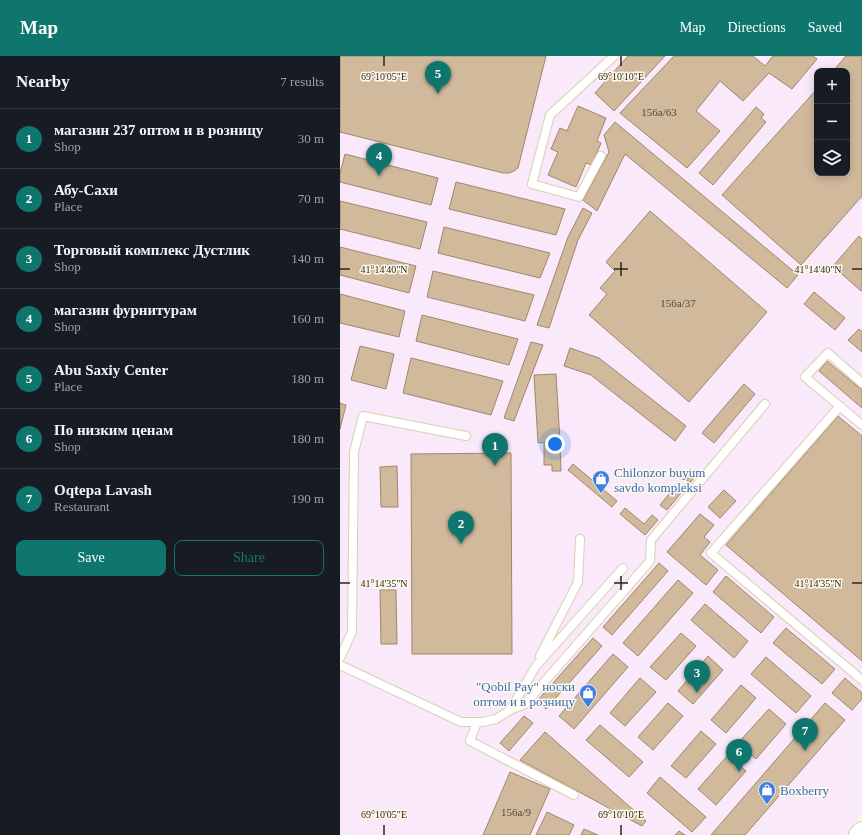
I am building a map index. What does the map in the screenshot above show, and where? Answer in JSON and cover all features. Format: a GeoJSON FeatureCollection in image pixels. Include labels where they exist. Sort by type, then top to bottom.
{"type":"FeatureCollection","features":[{"type":"Feature","properties":{"kind":"lane"},"geometry":{"type":"LineString","coordinates":[[601,156],[579,197],[532,184],[550,115],[614,56]]}},
{"type":"Feature","properties":{"kind":"lane"},"geometry":{"type":"LineString","coordinates":[[862,383],[828,353],[805,377],[862,425]]}},
{"type":"Feature","properties":{"kind":"lane"},"geometry":{"type":"LineString","coordinates":[[340,665],[460,722],[483,722],[496,719],[510,710],[526,704],[650,561],[651,540],[765,404]]}},
{"type":"Feature","properties":{"kind":"lane"},"geometry":{"type":"LineString","coordinates":[[840,406],[711,553],[862,680]]}},
{"type":"Feature","properties":{"kind":"lane"},"geometry":{"type":"LineString","coordinates":[[340,658],[352,632],[354,452],[363,416],[466,436]]}},
{"type":"Feature","properties":{"kind":"lane"},"geometry":{"type":"LineString","coordinates":[[510,710],[536,666],[578,582],[580,539]]}},
{"type":"Feature","properties":{"kind":"lane"},"geometry":{"type":"LineString","coordinates":[[536,666],[623,568]]}},
{"type":"Feature","properties":{"kind":"lane"},"geometry":{"type":"LineString","coordinates":[[477,722],[470,741],[574,795]]}},
{"type":"Feature","properties":{"kind":"shaded area","name":"Chilonzor buyum savdo kompleksi"},"geometry":{"type":"Polygon","coordinates":[[[340,56],[862,56],[862,814],[846,835],[340,835],[340,56]]]}},
{"type":"Feature","properties":{"kind":"building"},"geometry":{"type":"Polygon","coordinates":[[[340,56],[546,56],[518,168],[509,173],[503,173],[340,132],[340,56]]]}},
{"type":"Feature","properties":{"kind":"building"},"geometry":{"type":"Polygon","coordinates":[[[628,56],[665,56],[614,111],[595,93],[628,56]]]}},
{"type":"Feature","properties":{"kind":"building"},"geometry":{"type":"Polygon","coordinates":[[[674,56],[753,56],[765,66],[773,56],[813,56],[817,59],[792,89],[769,73],[743,101],[720,81],[696,111],[720,131],[687,168],[620,113],[674,56]]]}},
{"type":"Feature","properties":{"kind":"building"},"geometry":{"type":"Polygon","coordinates":[[[846,56],[862,56],[862,196],[801,265],[722,195],[814,92],[814,176],[850,176],[850,68],[836,68],[846,56]]]}},
{"type":"Feature","properties":{"kind":"building"},"geometry":{"type":"Polygon","coordinates":[[[578,106],[606,118],[597,141],[601,143],[592,165],[586,163],[576,187],[548,175],[558,152],[551,149],[560,128],[567,131],[578,106]]]}},
{"type":"Feature","properties":{"kind":"building"},"geometry":{"type":"Polygon","coordinates":[[[756,107],[764,114],[761,118],[766,122],[713,185],[699,173],[756,107]]]}},
{"type":"Feature","properties":{"kind":"building"},"geometry":{"type":"Polygon","coordinates":[[[615,122],[798,275],[787,288],[625,154],[597,211],[583,200],[609,152],[604,135],[615,122]]]}},
{"type":"Feature","properties":{"kind":"building"},"geometry":{"type":"Polygon","coordinates":[[[345,154],[438,178],[431,205],[340,182],[340,173],[345,154]]]}},
{"type":"Feature","properties":{"kind":"building"},"geometry":{"type":"Polygon","coordinates":[[[456,182],[565,209],[556,235],[449,209],[456,182]]]}},
{"type":"Feature","properties":{"kind":"building"},"geometry":{"type":"Polygon","coordinates":[[[340,201],[427,222],[420,249],[340,229],[340,201]]]}},
{"type":"Feature","properties":{"kind":"building"},"geometry":{"type":"Polygon","coordinates":[[[583,208],[592,213],[578,240],[549,328],[537,325],[568,237],[583,208]]]}},
{"type":"Feature","properties":{"kind":"building"},"geometry":{"type":"Polygon","coordinates":[[[650,211],[767,312],[689,402],[589,315],[607,294],[600,288],[615,271],[606,262],[650,211]]]}},
{"type":"Feature","properties":{"kind":"building"},"geometry":{"type":"Polygon","coordinates":[[[444,227],[550,253],[540,278],[438,253],[444,227]]]}},
{"type":"Feature","properties":{"kind":"building"},"geometry":{"type":"Polygon","coordinates":[[[859,236],[862,239],[861,291],[833,266],[859,236]]]}},
{"type":"Feature","properties":{"kind":"building"},"geometry":{"type":"Polygon","coordinates":[[[340,247],[416,266],[409,293],[340,275],[340,247]]]}},
{"type":"Feature","properties":{"kind":"building"},"geometry":{"type":"Polygon","coordinates":[[[433,271],[534,295],[525,321],[427,297],[433,271]]]}},
{"type":"Feature","properties":{"kind":"building"},"geometry":{"type":"Polygon","coordinates":[[[814,292],[845,318],[835,330],[804,304],[814,292]]]}},
{"type":"Feature","properties":{"kind":"building"},"geometry":{"type":"Polygon","coordinates":[[[340,294],[405,311],[399,337],[340,323],[340,294]]]}},
{"type":"Feature","properties":{"kind":"building"},"geometry":{"type":"Polygon","coordinates":[[[422,315],[518,339],[509,365],[416,341],[422,315]]]}},
{"type":"Feature","properties":{"kind":"building"},"geometry":{"type":"Polygon","coordinates":[[[859,329],[862,332],[862,352],[848,340],[859,329]]]}},
{"type":"Feature","properties":{"kind":"building"},"geometry":{"type":"Polygon","coordinates":[[[531,342],[543,345],[514,421],[504,418],[531,342]]]}},
{"type":"Feature","properties":{"kind":"building"},"geometry":{"type":"Polygon","coordinates":[[[360,346],[394,354],[386,389],[351,380],[360,346]]]}},
{"type":"Feature","properties":{"kind":"building"},"geometry":{"type":"Polygon","coordinates":[[[570,348],[599,358],[686,426],[675,441],[591,375],[564,366],[570,348]]]}},
{"type":"Feature","properties":{"kind":"building"},"geometry":{"type":"Polygon","coordinates":[[[411,358],[503,381],[491,415],[403,393],[411,358]]]}},
{"type":"Feature","properties":{"kind":"building"},"geometry":{"type":"Polygon","coordinates":[[[827,361],[862,390],[862,408],[819,371],[827,361]]]}},
{"type":"Feature","properties":{"kind":"building"},"geometry":{"type":"Polygon","coordinates":[[[556,374],[560,442],[538,443],[534,375],[556,374]]]}},
{"type":"Feature","properties":{"kind":"building"},"geometry":{"type":"Polygon","coordinates":[[[744,384],[755,394],[714,443],[702,433],[744,384]]]}},
{"type":"Feature","properties":{"kind":"building"},"geometry":{"type":"Polygon","coordinates":[[[340,403],[346,405],[340,429],[340,403]]]}},
{"type":"Feature","properties":{"kind":"building"},"geometry":{"type":"Polygon","coordinates":[[[838,416],[862,436],[862,661],[726,545],[838,416]]]}},
{"type":"Feature","properties":{"kind":"building"},"geometry":{"type":"Polygon","coordinates":[[[560,442],[561,471],[552,471],[552,465],[544,465],[544,443],[560,442]]]}},
{"type":"Feature","properties":{"kind":"building"},"geometry":{"type":"Polygon","coordinates":[[[511,453],[512,654],[412,654],[411,454],[511,453]]]}},
{"type":"Feature","properties":{"kind":"building"},"geometry":{"type":"Polygon","coordinates":[[[573,464],[617,501],[612,507],[568,470],[573,464]]]}},
{"type":"Feature","properties":{"kind":"building"},"geometry":{"type":"Polygon","coordinates":[[[397,466],[398,507],[381,507],[380,467],[397,466]]]}},
{"type":"Feature","properties":{"kind":"building"},"geometry":{"type":"Polygon","coordinates":[[[690,469],[696,475],[690,483],[683,477],[690,469]]]}},
{"type":"Feature","properties":{"kind":"building"},"geometry":{"type":"Polygon","coordinates":[[[674,488],[681,493],[667,510],[660,505],[674,488]]]}},
{"type":"Feature","properties":{"kind":"building"},"geometry":{"type":"Polygon","coordinates":[[[724,490],[736,501],[720,518],[708,507],[724,490]]]}},
{"type":"Feature","properties":{"kind":"building"},"geometry":{"type":"Polygon","coordinates":[[[625,508],[644,524],[652,515],[658,520],[645,535],[620,514],[625,508]]]}},
{"type":"Feature","properties":{"kind":"building"},"geometry":{"type":"Polygon","coordinates":[[[700,514],[714,525],[704,537],[710,542],[700,555],[718,570],[706,585],[667,552],[700,514]]]}},
{"type":"Feature","properties":{"kind":"building"},"geometry":{"type":"Polygon","coordinates":[[[659,563],[668,571],[612,635],[603,627],[659,563]]]}},
{"type":"Feature","properties":{"kind":"building"},"geometry":{"type":"Polygon","coordinates":[[[726,576],[774,617],[761,633],[713,592],[726,576]]]}},
{"type":"Feature","properties":{"kind":"building"},"geometry":{"type":"Polygon","coordinates":[[[678,580],[693,593],[638,656],[623,643],[678,580]]]}},
{"type":"Feature","properties":{"kind":"building"},"geometry":{"type":"Polygon","coordinates":[[[380,590],[396,590],[397,644],[381,644],[380,590]]]}},
{"type":"Feature","properties":{"kind":"building"},"geometry":{"type":"Polygon","coordinates":[[[705,604],[748,641],[734,658],[691,620],[705,604]]]}},
{"type":"Feature","properties":{"kind":"building"},"geometry":{"type":"Polygon","coordinates":[[[786,628],[835,669],[822,684],[773,643],[786,628]]]}},
{"type":"Feature","properties":{"kind":"building"},"geometry":{"type":"Polygon","coordinates":[[[681,633],[696,646],[666,680],[650,667],[681,633]]]}},
{"type":"Feature","properties":{"kind":"building"},"geometry":{"type":"Polygon","coordinates":[[[593,638],[602,646],[546,709],[537,701],[593,638]]]}},
{"type":"Feature","properties":{"kind":"building"},"geometry":{"type":"Polygon","coordinates":[[[613,654],[628,667],[574,729],[559,716],[613,654]]]}},
{"type":"Feature","properties":{"kind":"building"},"geometry":{"type":"Polygon","coordinates":[[[708,656],[723,670],[693,704],[678,691],[708,656]]]}},
{"type":"Feature","properties":{"kind":"building"},"geometry":{"type":"Polygon","coordinates":[[[766,657],[811,696],[796,713],[751,674],[766,657]]]}},
{"type":"Feature","properties":{"kind":"building"},"geometry":{"type":"Polygon","coordinates":[[[640,678],[656,692],[625,726],[610,713],[640,678]]]}},
{"type":"Feature","properties":{"kind":"building"},"geometry":{"type":"Polygon","coordinates":[[[845,678],[862,693],[862,699],[852,710],[832,693],[845,678]]]}},
{"type":"Feature","properties":{"kind":"building"},"geometry":{"type":"Polygon","coordinates":[[[741,685],[756,698],[726,733],[711,720],[741,685]]]}},
{"type":"Feature","properties":{"kind":"building"},"geometry":{"type":"Polygon","coordinates":[[[668,703],[683,716],[653,750],[638,737],[668,703]]]}},
{"type":"Feature","properties":{"kind":"building"},"geometry":{"type":"Polygon","coordinates":[[[825,703],[845,720],[745,835],[711,835],[825,703]]]}},
{"type":"Feature","properties":{"kind":"building"},"geometry":{"type":"Polygon","coordinates":[[[769,709],[786,724],[756,759],[738,743],[769,709]]]}},
{"type":"Feature","properties":{"kind":"building"},"geometry":{"type":"Polygon","coordinates":[[[524,716],[533,723],[509,751],[500,743],[524,716]]]}},
{"type":"Feature","properties":{"kind":"building"},"geometry":{"type":"Polygon","coordinates":[[[600,725],[643,762],[629,777],[586,740],[600,725]]]}},
{"type":"Feature","properties":{"kind":"building"},"geometry":{"type":"Polygon","coordinates":[[[701,731],[716,744],[686,778],[671,766],[701,731]]]}},
{"type":"Feature","properties":{"kind":"building"},"geometry":{"type":"Polygon","coordinates":[[[545,732],[646,821],[642,826],[520,760],[545,732]]]}},
{"type":"Feature","properties":{"kind":"building"},"geometry":{"type":"Polygon","coordinates":[[[728,755],[746,771],[716,805],[698,789],[728,755]]]}},
{"type":"Feature","properties":{"kind":"building"},"geometry":{"type":"Polygon","coordinates":[[[510,772],[550,789],[530,835],[483,835],[510,772]]]}},
{"type":"Feature","properties":{"kind":"building"},"geometry":{"type":"Polygon","coordinates":[[[660,777],[706,817],[692,832],[647,793],[660,777]]]}},
{"type":"Feature","properties":{"kind":"building"},"geometry":{"type":"Polygon","coordinates":[[[547,812],[574,825],[569,835],[536,835],[547,812]]]}},
{"type":"Feature","properties":{"kind":"building"},"geometry":{"type":"Polygon","coordinates":[[[584,829],[598,835],[581,835],[584,829]]]}},
{"type":"Feature","properties":{"kind":"building"},"geometry":{"type":"Polygon","coordinates":[[[679,831],[685,835],[675,835],[679,831]]]}},
{"type":"Feature","properties":{"kind":"place","name":"Abu Saxiy Center"},"geometry":{"type":"Point","coordinates":[438,94]}},
{"type":"Feature","properties":{"kind":"place","name":"магазин фурнитурам"},"geometry":{"type":"Point","coordinates":[379,176]}},
{"type":"Feature","properties":{"kind":"place","name":"магазин 237 оптом и в розницу"},"geometry":{"type":"Point","coordinates":[495,466]}},
{"type":"Feature","properties":{"kind":"place","name":"Chilonzor buyum savdo kompleksi"},"geometry":{"type":"Point","coordinates":[601,494]}},
{"type":"Feature","properties":{"kind":"place","name":"Абу-Сахи"},"geometry":{"type":"Point","coordinates":[461,544]}},
{"type":"Feature","properties":{"kind":"place","name":"Торговый комплекс Дустлик"},"geometry":{"type":"Point","coordinates":[697,693]}},
{"type":"Feature","properties":{"kind":"place","name":"\"Qobil Pay\" носки оптом и в розницу"},"geometry":{"type":"Point","coordinates":[588,708]}},
{"type":"Feature","properties":{"kind":"place","name":"Oqtepa Lavash"},"geometry":{"type":"Point","coordinates":[805,751]}},
{"type":"Feature","properties":{"kind":"place","name":"По низким ценам"},"geometry":{"type":"Point","coordinates":[739,772]}},
{"type":"Feature","properties":{"kind":"place","name":"Boxberry"},"geometry":{"type":"Point","coordinates":[767,805]}}]}
